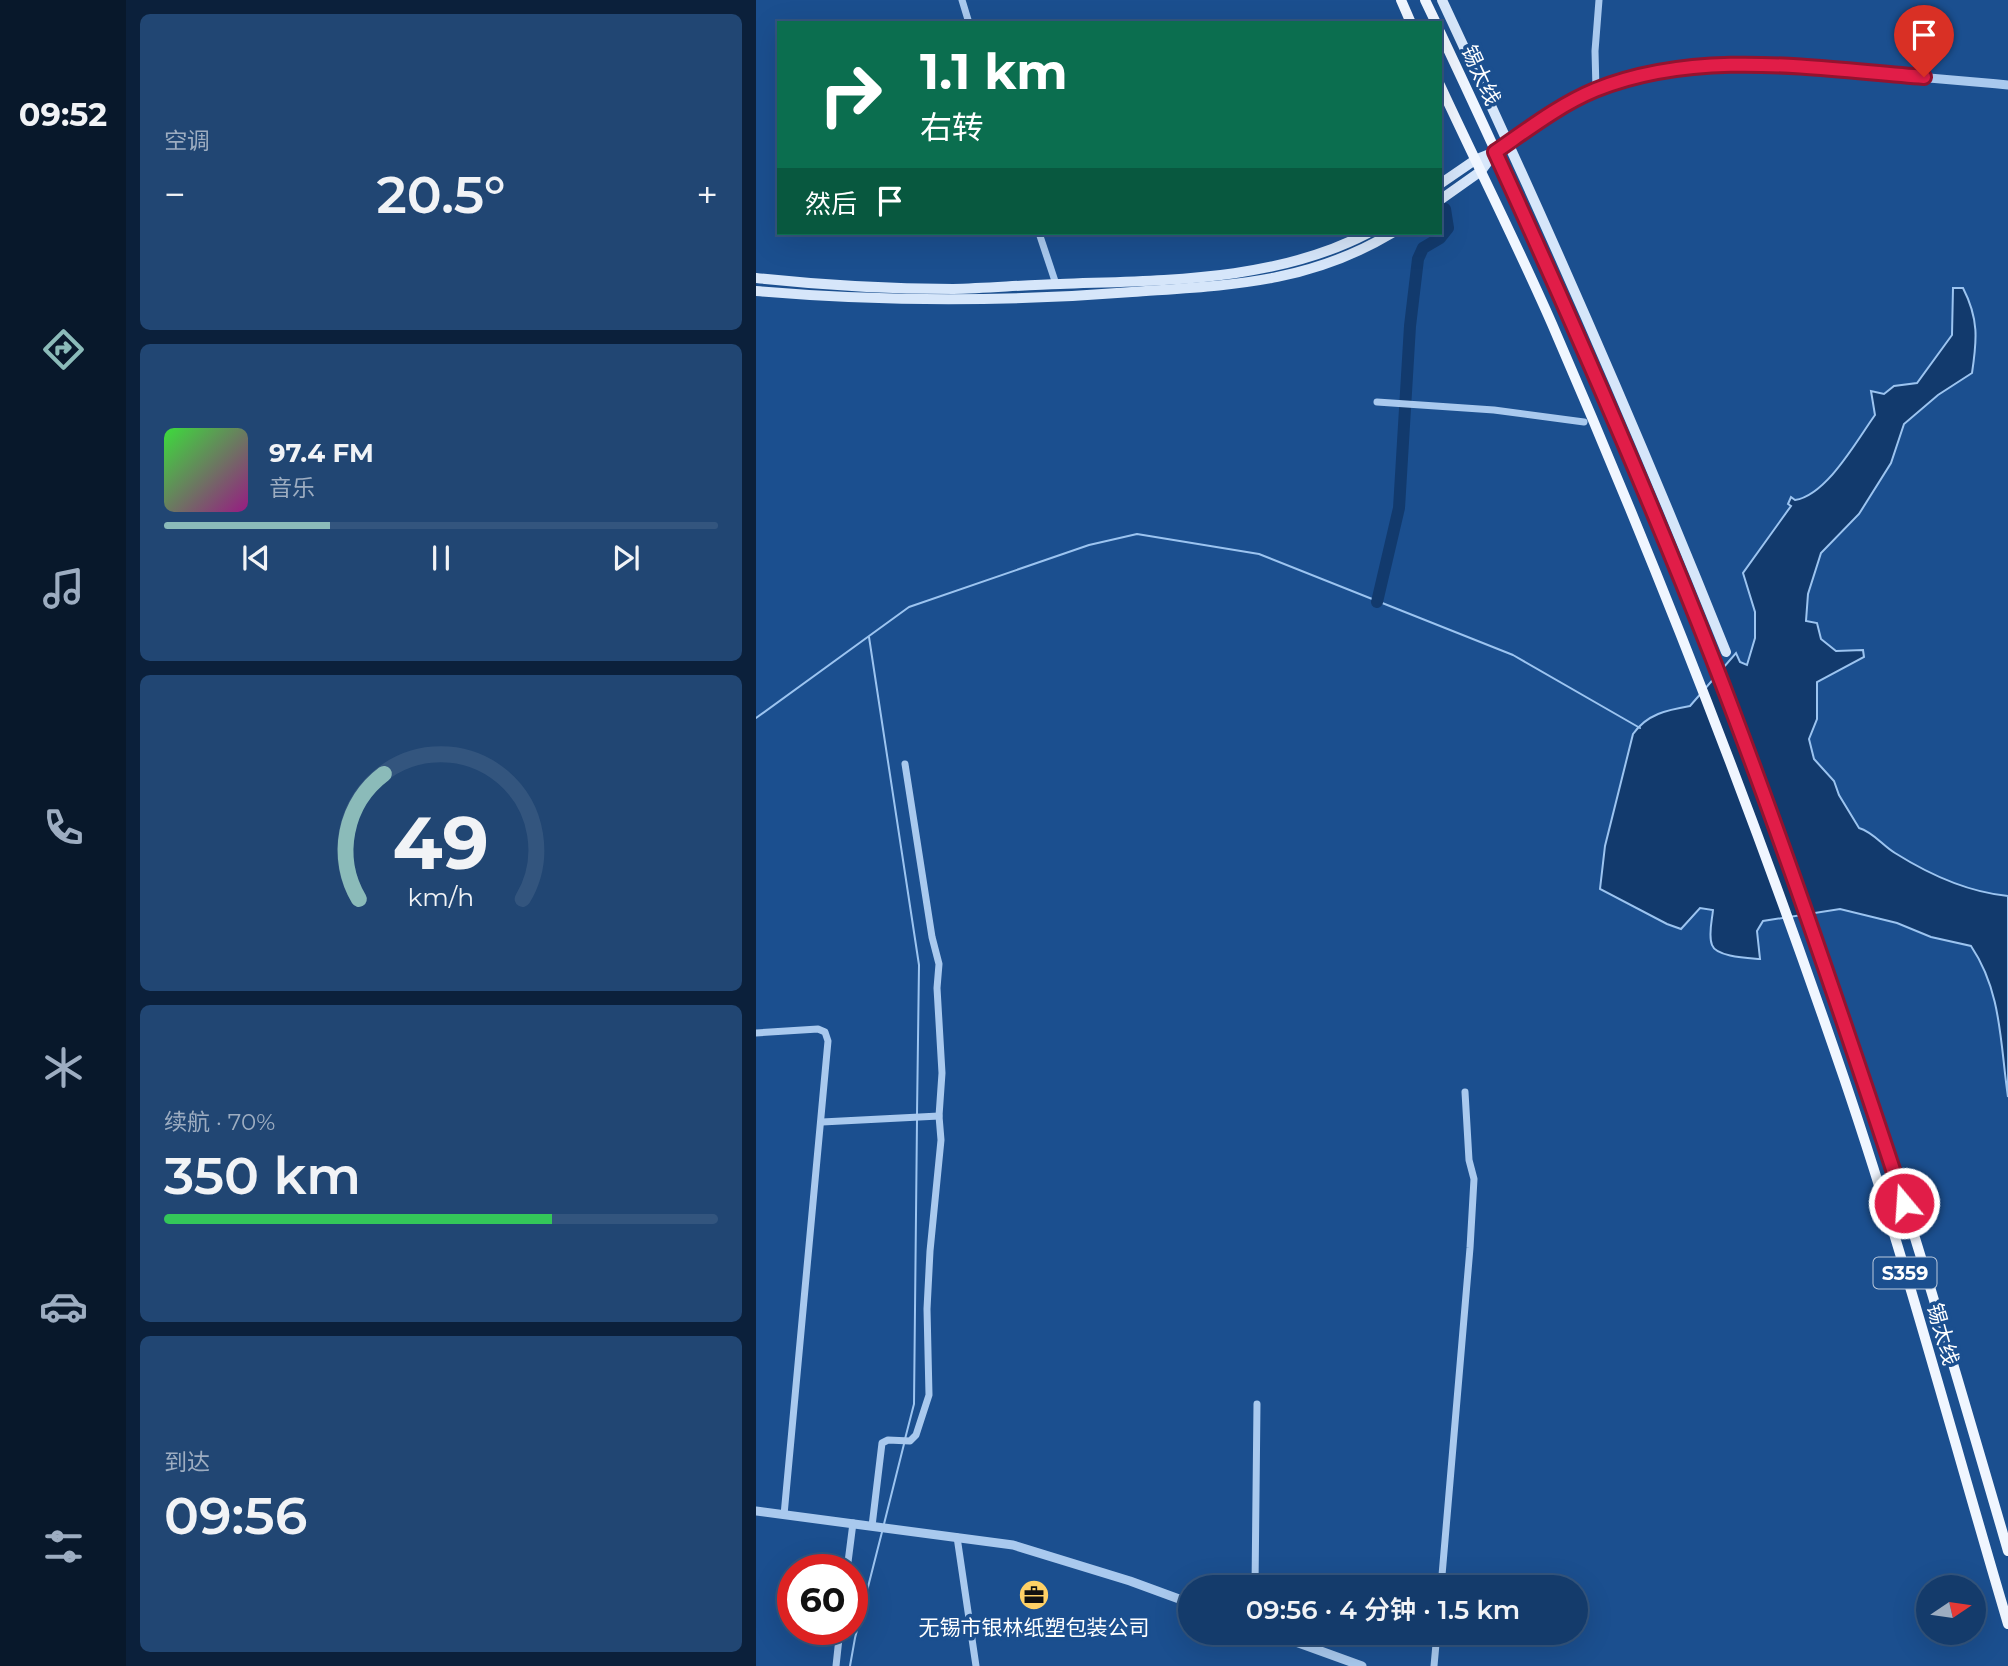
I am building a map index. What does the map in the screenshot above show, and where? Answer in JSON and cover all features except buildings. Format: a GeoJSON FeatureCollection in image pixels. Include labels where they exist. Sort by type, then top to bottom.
{"type":"FeatureCollection","features":[{"type":"Feature","properties":{"kind":"main road"},"geometry":{"type":"LineString","coordinates":[[1401,0],[1410,21]]}},
{"type":"Feature","properties":{"kind":"main road"},"geometry":{"type":"LineString","coordinates":[[1425,0],[1435,21]]}},
{"type":"Feature","properties":{"kind":"main road"},"geometry":{"type":"LineString","coordinates":[[1442,0],[1593,329],[1727,652]]}},
{"type":"Feature","properties":{"kind":"main road","name":"锡太线"},"geometry":{"type":"LineString","coordinates":[[1442,36],[1584,348],[1712,658],[1838,1001],[1937,1305],[2008,1551]]}},
{"type":"Feature","properties":{"kind":"main road","name":"锡太线"},"geometry":{"type":"LineString","coordinates":[[1442,89],[1550,319],[1624,493],[1790,926],[1845,1080],[1898,1245],[2008,1624]]}},
{"type":"Feature","properties":{"kind":"main road"},"geometry":{"type":"LineString","coordinates":[[1442,183],[1475,160],[1495,152]]}},
{"type":"Feature","properties":{"kind":"main road"},"geometry":{"type":"LineString","coordinates":[[1442,199],[1481,171],[1495,152]]}},
{"type":"Feature","properties":{"kind":"main road"},"geometry":{"type":"LineString","coordinates":[[756,278],[876,288],[954,289],[1134,281],[1259,270],[1326,252],[1364,235]]}},
{"type":"Feature","properties":{"kind":"main road"},"geometry":{"type":"LineString","coordinates":[[756,291],[823,297],[934,301],[1058,298],[1200,287],[1295,275],[1368,248],[1389,235]]}},
{"type":"Feature","properties":{"kind":"street"},"geometry":{"type":"LineString","coordinates":[[962,0],[968,21]]}},
{"type":"Feature","properties":{"kind":"street"},"geometry":{"type":"LineString","coordinates":[[1596,90],[1595,51],[1599,0]]}},
{"type":"Feature","properties":{"kind":"street"},"geometry":{"type":"LineString","coordinates":[[1495,152],[1561,107],[1596,90],[1664,71],[1747,64],[2008,85]]}},
{"type":"Feature","properties":{"kind":"street"},"geometry":{"type":"LineString","coordinates":[[1040,235],[1056,284]]}},
{"type":"Feature","properties":{"kind":"street"},"geometry":{"type":"LineString","coordinates":[[1377,402],[1494,410],[1584,422]]}},
{"type":"Feature","properties":{"kind":"street"},"geometry":{"type":"LineString","coordinates":[[879,1527],[882,1443],[888,1440],[909,1441],[916,1435],[929,1395],[927,1308],[941,1140],[939,1115],[942,1073],[937,988],[939,964],[932,937],[905,764]]}},
{"type":"Feature","properties":{"kind":"street"},"geometry":{"type":"LineString","coordinates":[[756,1033],[818,1029],[825,1032],[828,1041],[784,1515]]}},
{"type":"Feature","properties":{"kind":"street"},"geometry":{"type":"LineString","coordinates":[[1442,1575],[1474,1179],[1469,1160],[1465,1092]]}},
{"type":"Feature","properties":{"kind":"street"},"geometry":{"type":"LineString","coordinates":[[822,1122],[939,1115]]}},
{"type":"Feature","properties":{"kind":"street"},"geometry":{"type":"LineString","coordinates":[[1255,1575],[1257,1404]]}},
{"type":"Feature","properties":{"kind":"street"},"geometry":{"type":"LineString","coordinates":[[756,1511],[1013,1545],[1178,1599]]}},
{"type":"Feature","properties":{"kind":"street"},"geometry":{"type":"LineString","coordinates":[[849,1554],[853,1523]]}},
{"type":"Feature","properties":{"kind":"street"},"geometry":{"type":"LineString","coordinates":[[957,1537],[976,1666]]}},
{"type":"Feature","properties":{"kind":"street"},"geometry":{"type":"LineString","coordinates":[[836,1666],[838,1645]]}},
{"type":"Feature","properties":{"kind":"street"},"geometry":{"type":"LineString","coordinates":[[1304,1645],[1362,1666]]}},
{"type":"Feature","properties":{"kind":"street"},"geometry":{"type":"LineString","coordinates":[[1434,1666],[1436,1645]]}},
{"type":"Feature","properties":{"kind":"water"},"geometry":{"type":"Polygon","coordinates":[[[1953,288],[1963,288],[1972,310],[1976,340],[1972,373],[1938,395],[1904,424],[1891,463],[1859,514],[1821,553],[1808,594],[1806,621],[1817,623],[1821,639],[1836,651],[1863,650],[1864,657],[1817,682],[1817,719],[1809,739],[1814,759],[1834,781],[1839,795],[1859,828],[1869,832],[1895,853],[1935,875],[1978,891],[2008,896],[2008,1097],[1994,1000],[1989,981],[1971,946],[1931,937],[1897,923],[1840,909],[1763,921],[1757,931],[1760,959],[1733,956],[1720,952],[1712,945],[1710,932],[1713,910],[1700,908],[1681,929],[1600,889],[1605,846],[1633,734],[1651,717],[1690,706],[1736,653],[1740,662],[1747,665],[1755,638],[1755,612],[1743,573],[1791,506],[1788,504],[1791,497],[1795,500],[1807,496],[1818,488],[1850,452],[1875,415],[1871,391],[1884,394],[1894,386],[1917,383],[1952,335],[1953,288]]]}},
{"type":"Feature","properties":{"kind":"waterway"},"geometry":{"type":"LineString","coordinates":[[1377,602],[1399,508],[1410,326],[1418,259],[1423,248],[1440,238],[1448,228],[1445,209]]}},
{"type":"Feature","properties":{"kind":"waterway"},"geometry":{"type":"LineString","coordinates":[[756,718],[909,607],[1089,545],[1137,534],[1259,554],[1513,655],[1640,728]]}},
{"type":"Feature","properties":{"kind":"waterway"},"geometry":{"type":"LineString","coordinates":[[869,637],[919,965],[917,1114]]}},
{"type":"Feature","properties":{"kind":"waterway"},"geometry":{"type":"LineString","coordinates":[[905,1439],[914,1404],[917,1120]]}},
{"type":"Feature","properties":{"kind":"waterway"},"geometry":{"type":"LineString","coordinates":[[884,1524],[904,1444]]}},
{"type":"Feature","properties":{"kind":"waterway"},"geometry":{"type":"LineString","coordinates":[[850,1666],[882,1532]]}},
{"type":"Feature","properties":{"kind":"place","name":"无锡市银林纸塑包装公司"},"geometry":{"type":"Point","coordinates":[1034,1595]}},
{"type":"Feature","properties":{"kind":"route"},"geometry":{"type":"LineString","coordinates":[[1904,1203],[1838,1001],[1712,658],[1584,348],[1495,152],[1561,107],[1596,90],[1664,71],[1747,64],[1924,77]]}}]}
